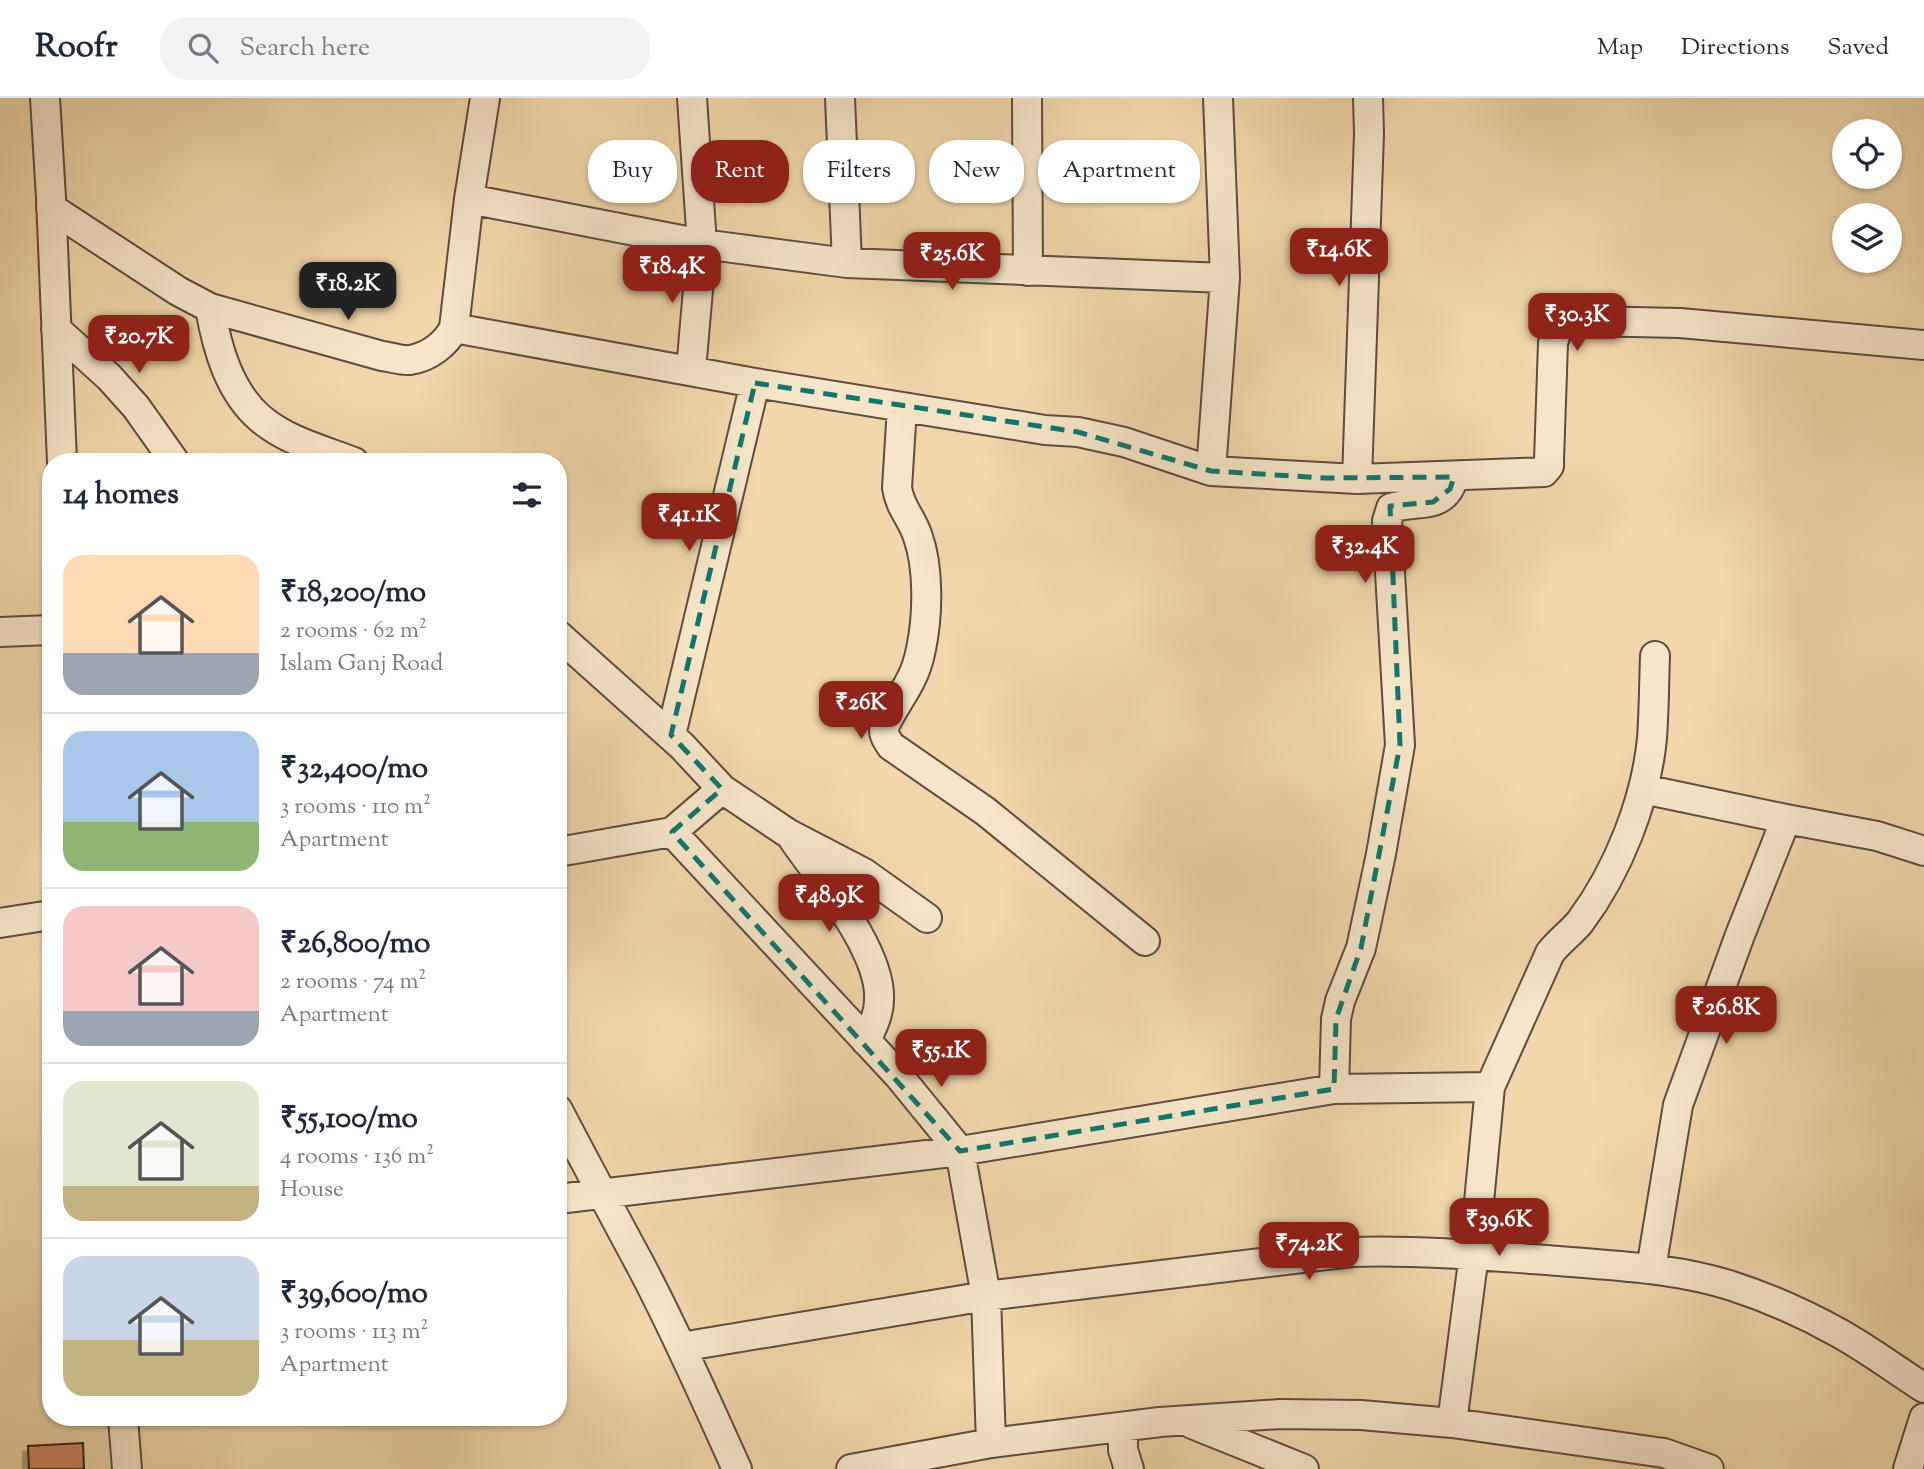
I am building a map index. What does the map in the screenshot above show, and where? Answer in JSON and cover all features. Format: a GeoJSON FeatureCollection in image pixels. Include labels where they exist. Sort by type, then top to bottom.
{"type":"FeatureCollection","features":[{"type":"Feature","properties":{"kind":"street"},"geometry":{"type":"LineString","coordinates":[[45,98],[62,453]]}},
{"type":"Feature","properties":{"kind":"street"},"geometry":{"type":"LineString","coordinates":[[51,208],[177,291],[210,308],[382,356],[410,360],[429,353],[447,341],[454,328],[485,98]]}},
{"type":"Feature","properties":{"kind":"street"},"geometry":{"type":"LineString","coordinates":[[691,370],[702,244],[692,98]]}},
{"type":"Feature","properties":{"kind":"street"},"geometry":{"type":"LineString","coordinates":[[840,98],[847,263]]}},
{"type":"Feature","properties":{"kind":"street"},"geometry":{"type":"LineString","coordinates":[[1027,98],[1028,271]]}},
{"type":"Feature","properties":{"kind":"street"},"geometry":{"type":"LineString","coordinates":[[1211,471],[1225,278],[1218,98]]}},
{"type":"Feature","properties":{"kind":"street"},"geometry":{"type":"LineString","coordinates":[[1357,479],[1368,98]]}},
{"type":"Feature","properties":{"kind":"street"},"geometry":{"type":"LineString","coordinates":[[470,199],[702,244],[847,263],[1225,278]]}},
{"type":"Feature","properties":{"kind":"street"},"geometry":{"type":"LineString","coordinates":[[210,308],[214,332],[241,397],[262,420],[294,439],[331,453]]}},
{"type":"Feature","properties":{"kind":"street"},"geometry":{"type":"LineString","coordinates":[[454,328],[755,383],[1045,430],[1078,432],[1124,442],[1211,471],[1357,479],[1534,474],[1547,470],[1553,343],[1557,330],[1566,323],[1679,323],[1924,345]]}},
{"type":"Feature","properties":{"kind":"street"},"geometry":{"type":"LineString","coordinates":[[56,329],[109,377],[136,407],[169,453]]}},
{"type":"Feature","properties":{"kind":"street"},"geometry":{"type":"LineString","coordinates":[[671,735],[755,383]]}},
{"type":"Feature","properties":{"kind":"street"},"geometry":{"type":"LineString","coordinates":[[902,407],[897,488],[899,501],[913,524],[921,545],[925,571],[924,628],[912,678],[885,727],[885,738],[891,746],[985,811],[1145,941]]}},
{"type":"Feature","properties":{"kind":"street"},"geometry":{"type":"LineString","coordinates":[[1334,1089],[1336,1019],[1340,1001],[1361,947],[1400,745],[1387,521],[1391,508],[1433,502],[1446,494],[1454,477]]}},
{"type":"Feature","properties":{"kind":"street"},"geometry":{"type":"LineString","coordinates":[[0,632],[42,630]]}},
{"type":"Feature","properties":{"kind":"street"},"geometry":{"type":"LineString","coordinates":[[567,643],[671,735],[722,789],[789,834],[864,873],[927,918]]}},
{"type":"Feature","properties":{"kind":"street"},"geometry":{"type":"LineString","coordinates":[[1452,1423],[1474,1254],[1490,1087],[1550,953],[1581,920],[1618,859],[1643,789],[1652,738],[1655,656]]}},
{"type":"Feature","properties":{"kind":"street"},"geometry":{"type":"LineString","coordinates":[[567,850],[672,832],[722,789]]}},
{"type":"Feature","properties":{"kind":"street"},"geometry":{"type":"LineString","coordinates":[[1643,789],[1877,836],[1924,850]]}},
{"type":"Feature","properties":{"kind":"street"},"geometry":{"type":"LineString","coordinates":[[1651,1269],[1678,1105],[1740,934],[1786,819]]}},
{"type":"Feature","properties":{"kind":"street"},"geometry":{"type":"LineString","coordinates":[[672,832],[898,1075],[960,1151],[986,1296],[991,1443]]}},
{"type":"Feature","properties":{"kind":"street"},"geometry":{"type":"LineString","coordinates":[[789,834],[854,927],[877,977],[880,997],[878,1014],[866,1041]]}},
{"type":"Feature","properties":{"kind":"street"},"geometry":{"type":"LineString","coordinates":[[0,923],[42,916]]}},
{"type":"Feature","properties":{"kind":"street"},"geometry":{"type":"LineString","coordinates":[[567,1198],[960,1151],[1334,1089],[1490,1087]]}},
{"type":"Feature","properties":{"kind":"street"},"geometry":{"type":"LineString","coordinates":[[567,1128],[642,1267],[737,1469]]}},
{"type":"Feature","properties":{"kind":"street"},"geometry":{"type":"LineString","coordinates":[[681,1347],[986,1296],[1352,1252],[1400,1250],[1651,1269],[1698,1276],[1781,1305],[1840,1334],[1924,1388]]}},
{"type":"Feature","properties":{"kind":"street"},"geometry":{"type":"LineString","coordinates":[[851,1469],[991,1443],[1160,1422],[1280,1414],[1361,1416],[1452,1423],[1664,1453],[1709,1469]]}},
{"type":"Feature","properties":{"kind":"street"},"geometry":{"type":"LineString","coordinates":[[1908,1469],[1924,1418]]}},
{"type":"Feature","properties":{"kind":"street"},"geometry":{"type":"LineString","coordinates":[[1186,1421],[1304,1469]]}},
{"type":"Feature","properties":{"kind":"street"},"geometry":{"type":"LineString","coordinates":[[124,1426],[127,1469]]}},
{"type":"Feature","properties":{"kind":"street"},"geometry":{"type":"LineString","coordinates":[[1123,1427],[1124,1450],[1129,1469]]}},
{"type":"Feature","properties":{"kind":"highlighted area"},"geometry":{"type":"Polygon","coordinates":[[[755,383],[1078,432],[1211,471],[1325,478],[1454,477],[1450,489],[1433,502],[1390,506],[1400,745],[1361,948],[1336,1019],[1334,1089],[960,1151],[672,832],[722,789],[671,735],[755,383]]]}},
{"type":"Feature","properties":{"kind":"building"},"geometry":{"type":"Polygon","coordinates":[[[83,1443],[84,1469],[29,1469],[28,1446],[83,1443]]]}}]}
